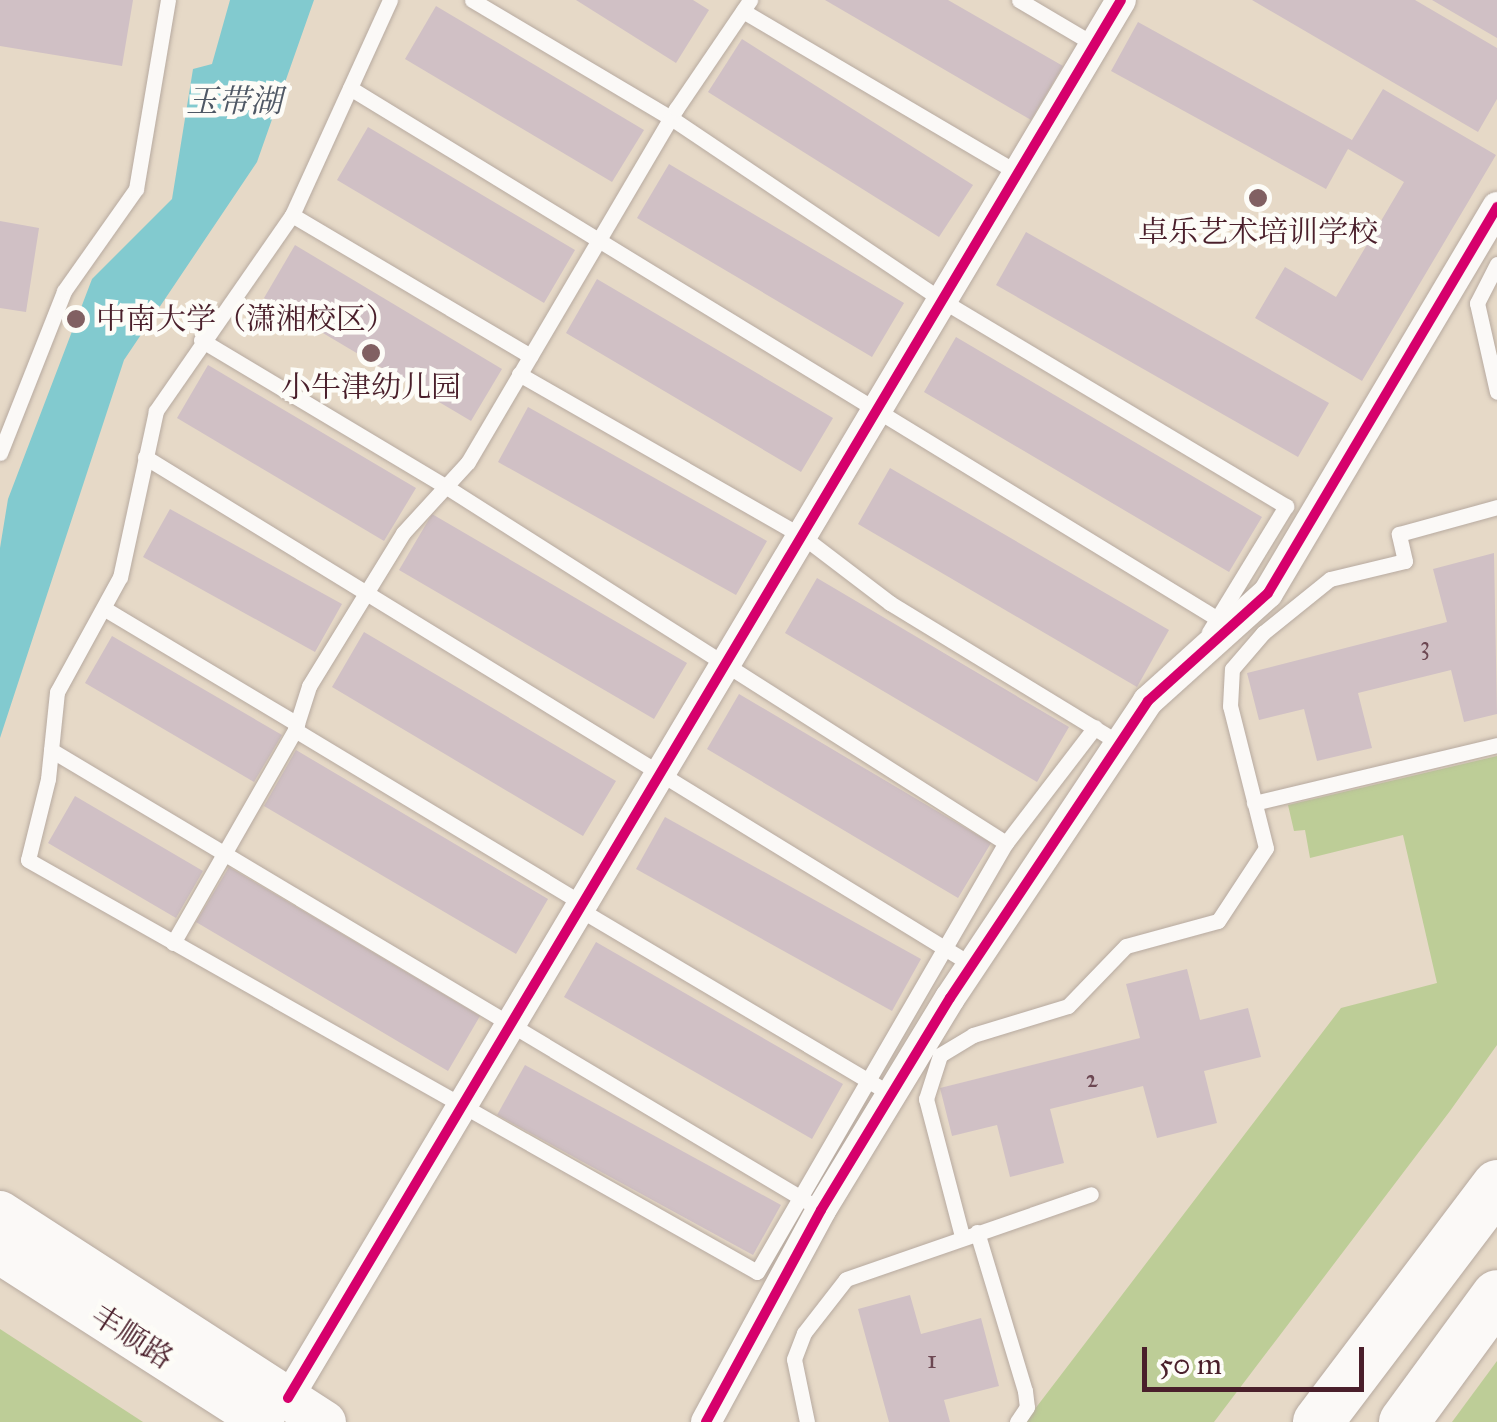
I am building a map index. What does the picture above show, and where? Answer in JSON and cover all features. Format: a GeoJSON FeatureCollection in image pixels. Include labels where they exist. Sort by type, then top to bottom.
{"type":"FeatureCollection","features":[{"type":"Feature","properties":{"kind":"main road"},"geometry":{"type":"LineString","coordinates":[[1318,1422],[1497,1185]]}},
{"type":"Feature","properties":{"kind":"main road"},"geometry":{"type":"LineString","coordinates":[[0,1212],[276,1410],[324,1422]]}},
{"type":"Feature","properties":{"kind":"main road","name":"丰顺路"},"geometry":{"type":"LineString","coordinates":[[0,1253],[276,1410]]}},
{"type":"Feature","properties":{"kind":"main road"},"geometry":{"type":"LineString","coordinates":[[1404,1422],[1497,1295]]}},
{"type":"Feature","properties":{"kind":"street"},"geometry":{"type":"LineString","coordinates":[[276,1410],[462,1106],[1122,0]]}},
{"type":"Feature","properties":{"kind":"street"},"geometry":{"type":"LineString","coordinates":[[706,1422],[810,1202],[877,1086],[972,965],[1107,735],[1268,592],[1299,514],[1497,207]]}},
{"type":"Feature","properties":{"kind":"lane"},"geometry":{"type":"LineString","coordinates":[[0,453],[64,291],[136,190],[168,0]]}},
{"type":"Feature","properties":{"kind":"lane"},"geometry":{"type":"LineString","coordinates":[[52,750],[810,1202],[757,1272],[28,860],[52,750],[57,692],[120,577],[156,411],[201,340],[292,215],[390,0]]}},
{"type":"Feature","properties":{"kind":"lane"},"geometry":{"type":"LineString","coordinates":[[472,0],[671,118],[942,300],[1299,514],[1218,618],[1196,654]]}},
{"type":"Feature","properties":{"kind":"lane"},"geometry":{"type":"LineString","coordinates":[[1019,0],[1095,45]]}},
{"type":"Feature","properties":{"kind":"lane"},"geometry":{"type":"LineString","coordinates":[[173,942],[296,726],[308,686],[403,534],[468,462],[671,118],[746,5],[1018,174]]}},
{"type":"Feature","properties":{"kind":"lane"},"geometry":{"type":"LineString","coordinates":[[350,88],[600,237],[874,414],[1218,618]]}},
{"type":"Feature","properties":{"kind":"lane"},"geometry":{"type":"LineString","coordinates":[[292,215],[530,356]]}},
{"type":"Feature","properties":{"kind":"lane"},"geometry":{"type":"LineString","coordinates":[[1497,264],[1477,303],[1497,392]]}},
{"type":"Feature","properties":{"kind":"lane"},"geometry":{"type":"LineString","coordinates":[[201,340],[445,486],[1006,843]]}},
{"type":"Feature","properties":{"kind":"lane"},"geometry":{"type":"LineString","coordinates":[[105,608],[877,1086],[944,946],[1006,843],[1107,735],[890,603],[802,536],[519,374]]}},
{"type":"Feature","properties":{"kind":"lane"},"geometry":{"type":"LineString","coordinates":[[145,458],[368,590],[659,776],[972,965]]}},
{"type":"Feature","properties":{"kind":"lane"},"geometry":{"type":"LineString","coordinates":[[1017,1422],[1026,1407],[1025,1391],[926,1100],[940,1055],[972,1035],[1068,1006],[1126,946],[1218,921],[1266,848],[1228,686],[1244,652],[1330,579],[1405,562],[1400,534],[1497,507]]}},
{"type":"Feature","properties":{"kind":"lane"},"geometry":{"type":"LineString","coordinates":[[1254,803],[1497,745]]}},
{"type":"Feature","properties":{"kind":"lane"},"geometry":{"type":"LineString","coordinates":[[806,1422],[794,1359],[828,1296],[846,1279],[878,1263],[1092,1194]]}},
{"type":"Feature","properties":{"kind":"green space"},"geometry":{"type":"Polygon","coordinates":[[[1497,756],[1497,1045],[1214,1422],[1025,1422],[1341,1008],[1437,983],[1403,835],[1310,858],[1305,830],[1294,831],[1288,805],[1497,756]]]}},
{"type":"Feature","properties":{"kind":"green space"},"geometry":{"type":"Polygon","coordinates":[[[0,1329],[143,1422],[0,1422],[0,1329]]]}},
{"type":"Feature","properties":{"kind":"green space"},"geometry":{"type":"Polygon","coordinates":[[[1497,1361],[1497,1422],[1452,1422],[1497,1361]]]}},
{"type":"Feature","properties":{"kind":"water","name":"玉带湖"},"geometry":{"type":"Polygon","coordinates":[[[230,0],[314,0],[257,162],[124,360],[0,738],[0,548],[8,499],[92,279],[172,199],[193,69],[212,64],[230,0]]]}},
{"type":"Feature","properties":{"kind":"building"},"geometry":{"type":"Polygon","coordinates":[[[0,0],[133,0],[122,66],[0,46],[0,0]]]}},
{"type":"Feature","properties":{"kind":"building"},"geometry":{"type":"Polygon","coordinates":[[[576,0],[693,0],[709,10],[676,63],[576,0]]]}},
{"type":"Feature","properties":{"kind":"building"},"geometry":{"type":"Polygon","coordinates":[[[825,0],[948,0],[1063,66],[1031,120],[825,0]]]}},
{"type":"Feature","properties":{"kind":"building"},"geometry":{"type":"Polygon","coordinates":[[[1252,0],[1415,0],[1497,48],[1497,99],[1478,132],[1252,0]]]}},
{"type":"Feature","properties":{"kind":"building"},"geometry":{"type":"Polygon","coordinates":[[[1432,0],[1497,0],[1497,38],[1432,0]]]}},
{"type":"Feature","properties":{"kind":"building"},"geometry":{"type":"Polygon","coordinates":[[[436,6],[644,130],[612,182],[405,59],[436,6]]]}},
{"type":"Feature","properties":{"kind":"building"},"geometry":{"type":"Polygon","coordinates":[[[1138,22],[1352,140],[1383,89],[1496,155],[1362,381],[1255,318],[1285,267],[1336,297],[1404,182],[1348,149],[1326,189],[1111,71],[1138,22]]]}},
{"type":"Feature","properties":{"kind":"building"},"geometry":{"type":"Polygon","coordinates":[[[742,39],[973,185],[939,237],[708,92],[742,39]]]}},
{"type":"Feature","properties":{"kind":"building"},"geometry":{"type":"Polygon","coordinates":[[[368,127],[575,250],[544,303],[337,180],[368,127]]]}},
{"type":"Feature","properties":{"kind":"building"},"geometry":{"type":"Polygon","coordinates":[[[669,164],[904,303],[872,357],[637,218],[669,164]]]}},
{"type":"Feature","properties":{"kind":"building"},"geometry":{"type":"Polygon","coordinates":[[[0,221],[39,228],[26,312],[0,308],[0,221]]]}},
{"type":"Feature","properties":{"kind":"building"},"geometry":{"type":"Polygon","coordinates":[[[1026,232],[1329,403],[1298,457],[996,285],[1026,232]]]}},
{"type":"Feature","properties":{"kind":"building"},"geometry":{"type":"Polygon","coordinates":[[[295,245],[502,369],[471,421],[264,298],[295,245]]]}},
{"type":"Feature","properties":{"kind":"building"},"geometry":{"type":"Polygon","coordinates":[[[597,279],[833,418],[801,472],[566,333],[597,279]]]}},
{"type":"Feature","properties":{"kind":"building"},"geometry":{"type":"Polygon","coordinates":[[[956,337],[1262,517],[1229,572],[924,392],[956,337]]]}},
{"type":"Feature","properties":{"kind":"building"},"geometry":{"type":"Polygon","coordinates":[[[208,365],[416,488],[384,541],[177,418],[208,365]]]}},
{"type":"Feature","properties":{"kind":"building"},"geometry":{"type":"Polygon","coordinates":[[[528,407],[767,541],[736,595],[498,462],[528,407]]]}},
{"type":"Feature","properties":{"kind":"building"},"geometry":{"type":"Polygon","coordinates":[[[890,468],[1169,630],[1137,687],[858,524],[890,468]]]}},
{"type":"Feature","properties":{"kind":"building"},"geometry":{"type":"Polygon","coordinates":[[[170,509],[342,604],[315,652],[143,557],[170,509]]]}},
{"type":"Feature","properties":{"kind":"building"},"geometry":{"type":"Polygon","coordinates":[[[432,514],[687,663],[654,719],[399,570],[432,514]]]}},
{"type":"Feature","properties":{"kind":"building"},"geometry":{"type":"Polygon","coordinates":[[[1494,553],[1497,714],[1464,722],[1451,670],[1358,693],[1372,748],[1317,761],[1304,709],[1259,720],[1247,673],[1447,622],[1433,569],[1494,553]]]}},
{"type":"Feature","properties":{"kind":"building"},"geometry":{"type":"Polygon","coordinates":[[[817,578],[1069,727],[1037,782],[785,633],[817,578]]]}},
{"type":"Feature","properties":{"kind":"building"},"geometry":{"type":"Polygon","coordinates":[[[364,632],[616,781],[583,836],[332,687],[364,632]]]}},
{"type":"Feature","properties":{"kind":"building"},"geometry":{"type":"Polygon","coordinates":[[[112,636],[282,735],[254,782],[85,683],[112,636]]]}},
{"type":"Feature","properties":{"kind":"building"},"geometry":{"type":"Polygon","coordinates":[[[739,694],[991,843],[958,898],[707,749],[739,694]]]}},
{"type":"Feature","properties":{"kind":"building"},"geometry":{"type":"Polygon","coordinates":[[[296,750],[548,899],[516,954],[264,806],[296,750]]]}},
{"type":"Feature","properties":{"kind":"building"},"geometry":{"type":"Polygon","coordinates":[[[75,796],[203,871],[176,918],[48,843],[75,796]]]}},
{"type":"Feature","properties":{"kind":"building"},"geometry":{"type":"Polygon","coordinates":[[[665,817],[921,959],[892,1011],[636,869],[665,817]]]}},
{"type":"Feature","properties":{"kind":"building"},"geometry":{"type":"Polygon","coordinates":[[[229,867],[480,1016],[448,1071],[196,922],[229,867]]]}},
{"type":"Feature","properties":{"kind":"building"},"geometry":{"type":"Polygon","coordinates":[[[596,942],[843,1084],[812,1139],[564,997],[596,942]]]}},
{"type":"Feature","properties":{"kind":"building"},"geometry":{"type":"Polygon","coordinates":[[[1187,969],[1200,1020],[1248,1008],[1261,1057],[1204,1071],[1217,1123],[1157,1138],[1143,1086],[1050,1109],[1064,1163],[1010,1177],[997,1125],[952,1136],[940,1088],[1140,1038],[1126,984],[1187,969]]]}},
{"type":"Feature","properties":{"kind":"building"},"geometry":{"type":"Polygon","coordinates":[[[525,1065],[781,1205],[753,1255],[497,1115],[525,1065]]]}},
{"type":"Feature","properties":{"kind":"building"},"geometry":{"type":"Polygon","coordinates":[[[910,1295],[921,1334],[981,1318],[999,1386],[944,1400],[950,1422],[889,1422],[858,1309],[910,1295]]]}},
{"type":"Feature","properties":{"kind":"cycle path"},"geometry":{"type":"LineString","coordinates":[[288,1398],[1121,0]]}},
{"type":"Feature","properties":{"kind":"cycle path"},"geometry":{"type":"LineString","coordinates":[[706,1422],[821,1210],[950,998],[1148,701],[1268,593],[1497,207]]}},
{"type":"Feature","properties":{"kind":"place","name":"卓乐艺术培训学校"},"geometry":{"type":"Point","coordinates":[1258,198]}},
{"type":"Feature","properties":{"kind":"place","name":"中南大学（潇湘校区）"},"geometry":{"type":"Point","coordinates":[76,319]}},
{"type":"Feature","properties":{"kind":"place","name":"小牛津幼儿园"},"geometry":{"type":"Point","coordinates":[371,353]}}]}
